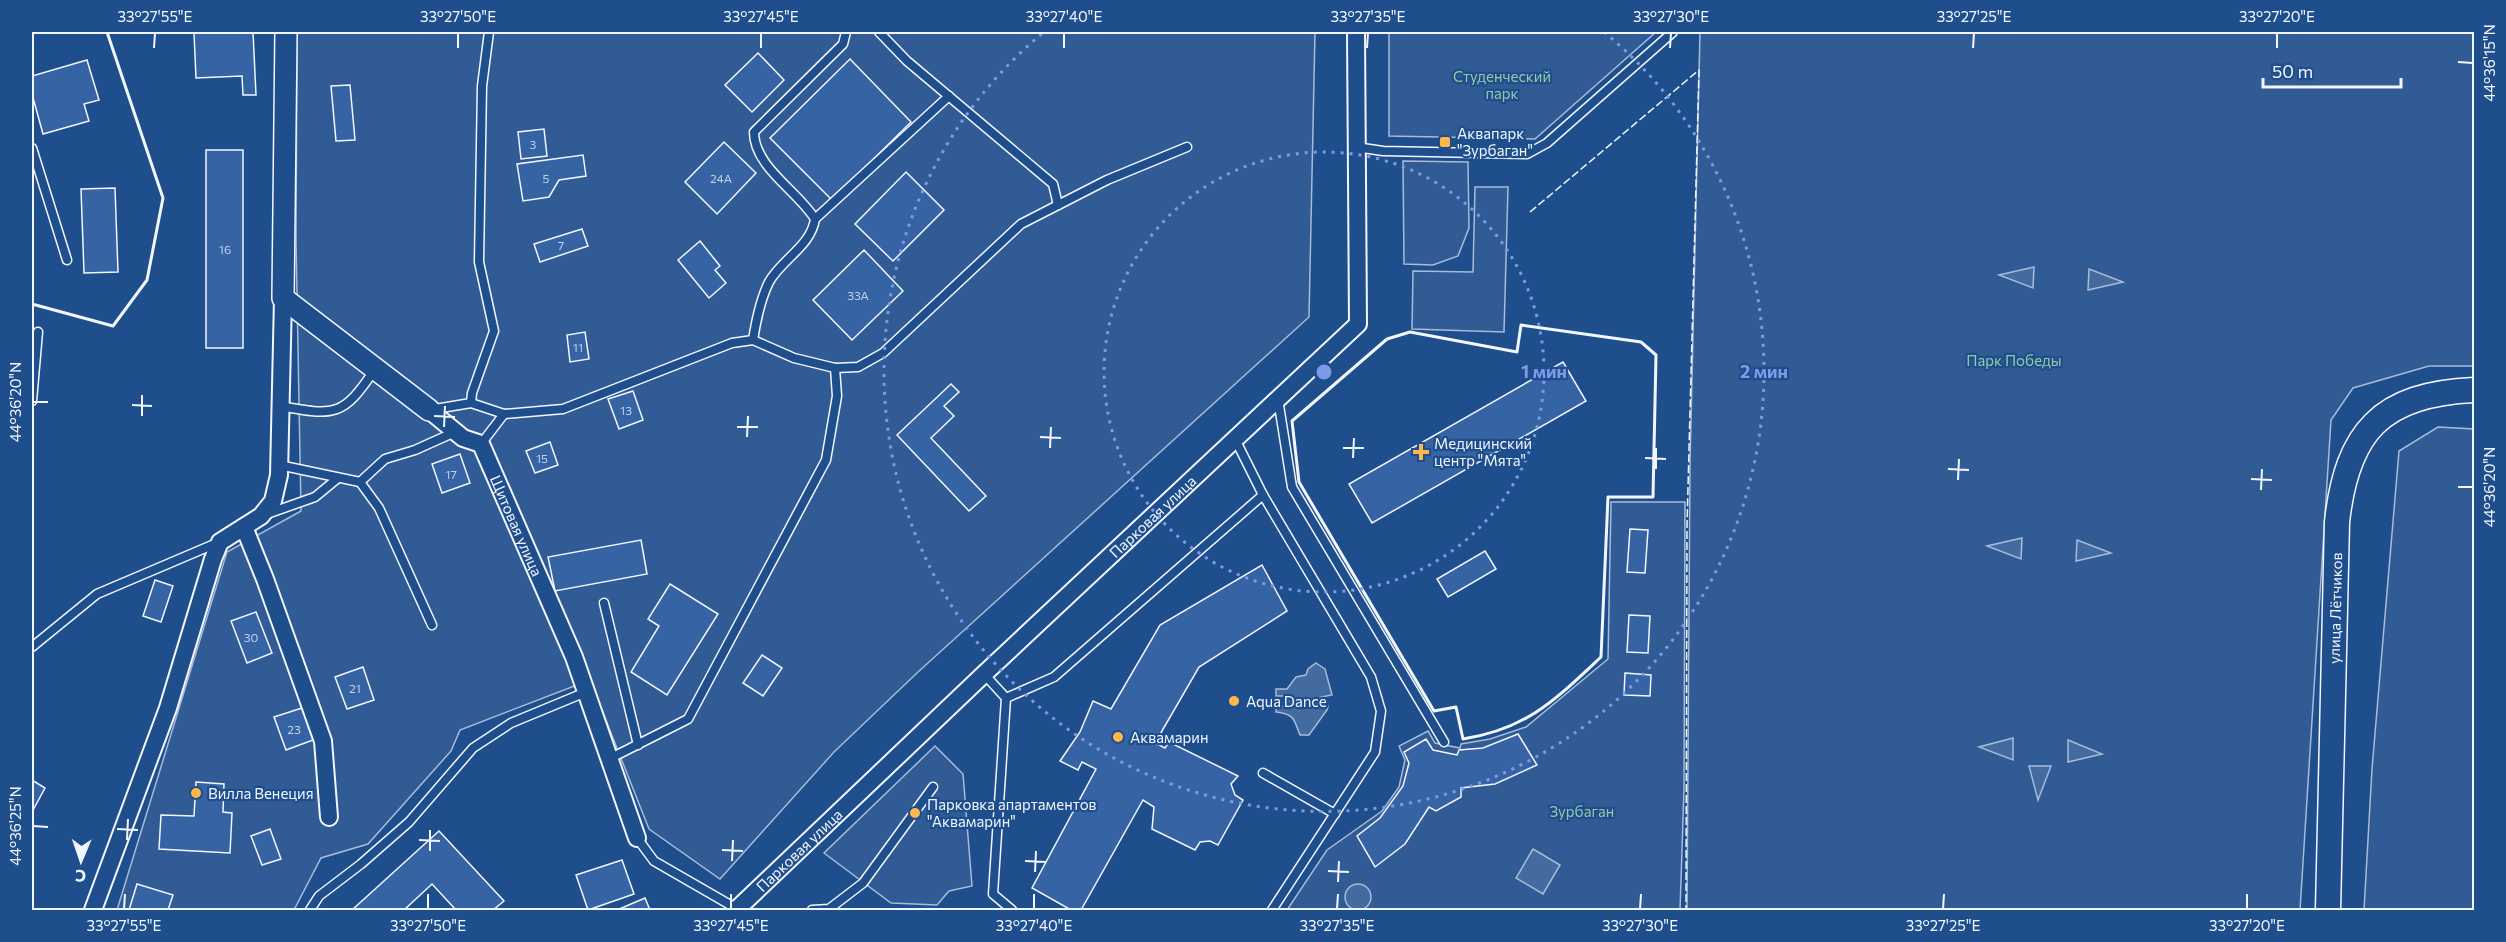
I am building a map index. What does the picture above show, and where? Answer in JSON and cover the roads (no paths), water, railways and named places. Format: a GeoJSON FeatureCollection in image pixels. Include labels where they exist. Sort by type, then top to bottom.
{"type":"FeatureCollection","features":[{"type":"Feature","properties":{"kind":"main road","name":"улица Лётчиков"},"geometry":{"type":"LineString","coordinates":[[2328,910],[2337,522],[2347,466],[2373,424],[2388,412],[2424,396],[2475,390]]}},
{"type":"Feature","properties":{"kind":"street"},"geometry":{"type":"LineString","coordinates":[[93,910],[168,708],[220,542],[261,516],[273,501],[279,465],[284,298],[286,32]]}},
{"type":"Feature","properties":{"kind":"street","name":"Парковая улица"},"geometry":{"type":"LineString","coordinates":[[736,910],[1358,324],[1356,32]]}},
{"type":"Feature","properties":{"kind":"street"},"geometry":{"type":"LineString","coordinates":[[284,298],[463,438],[481,444]]}},
{"type":"Feature","properties":{"kind":"street","name":"Щитовая улица"},"geometry":{"type":"LineString","coordinates":[[481,444],[574,657],[636,838]]}},
{"type":"Feature","properties":{"kind":"street"},"geometry":{"type":"LineString","coordinates":[[244,527],[323,741],[329,817]]}},
{"type":"Feature","properties":{"kind":"lane"},"geometry":{"type":"LineString","coordinates":[[471,403],[472,393],[494,331],[478,262],[482,86],[489,32]]}},
{"type":"Feature","properties":{"kind":"lane"},"geometry":{"type":"LineString","coordinates":[[816,219],[763,159],[754,146],[754,132],[843,44],[846,32]]}},
{"type":"Feature","properties":{"kind":"lane"},"geometry":{"type":"LineString","coordinates":[[879,32],[907,61],[1053,184],[1058,205]]}},
{"type":"Feature","properties":{"kind":"lane"},"geometry":{"type":"LineString","coordinates":[[1356,147],[1383,151],[1527,154],[1547,143],[1672,32]]}},
{"type":"Feature","properties":{"kind":"lane"},"geometry":{"type":"LineString","coordinates":[[753,340],[757,315],[769,282],[809,236],[816,219],[949,96]]}},
{"type":"Feature","properties":{"kind":"lane"},"geometry":{"type":"LineString","coordinates":[[429,410],[471,403],[504,414],[563,409],[732,343],[753,340],[794,358],[835,368],[858,367],[883,353],[1020,224],[1107,180],[1187,147]]}},
{"type":"Feature","properties":{"kind":"lane"},"geometry":{"type":"LineString","coordinates":[[32,148],[67,260]]}},
{"type":"Feature","properties":{"kind":"lane"},"geometry":{"type":"LineString","coordinates":[[32,401],[38,332]]}},
{"type":"Feature","properties":{"kind":"lane"},"geometry":{"type":"LineString","coordinates":[[609,759],[688,719],[826,460],[837,396],[835,368]]}},
{"type":"Feature","properties":{"kind":"lane"},"geometry":{"type":"LineString","coordinates":[[280,406],[327,413],[339,409],[357,397],[376,369]]}},
{"type":"Feature","properties":{"kind":"lane"},"geometry":{"type":"LineString","coordinates":[[1278,399],[1292,487],[1444,742]]}},
{"type":"Feature","properties":{"kind":"lane"},"geometry":{"type":"LineString","coordinates":[[481,444],[504,414]]}},
{"type":"Feature","properties":{"kind":"lane"},"geometry":{"type":"LineString","coordinates":[[360,482],[385,459],[415,450],[455,432]]}},
{"type":"Feature","properties":{"kind":"lane"},"geometry":{"type":"LineString","coordinates":[[1235,440],[1263,495],[1371,677],[1381,711],[1375,752],[1272,910]]}},
{"type":"Feature","properties":{"kind":"lane"},"geometry":{"type":"LineString","coordinates":[[279,465],[360,482],[379,508],[432,625]]}},
{"type":"Feature","properties":{"kind":"lane"},"geometry":{"type":"LineString","coordinates":[[261,516],[285,510],[315,497],[338,478]]}},
{"type":"Feature","properties":{"kind":"lane"},"geometry":{"type":"LineString","coordinates":[[1006,698],[1054,677],[1263,495]]}},
{"type":"Feature","properties":{"kind":"lane"},"geometry":{"type":"LineString","coordinates":[[32,647],[97,594],[220,542]]}},
{"type":"Feature","properties":{"kind":"lane"},"geometry":{"type":"LineString","coordinates":[[604,603],[638,745]]}},
{"type":"Feature","properties":{"kind":"lane"},"geometry":{"type":"LineString","coordinates":[[984,674],[1006,698],[993,894],[1012,910]]}},
{"type":"Feature","properties":{"kind":"lane"},"geometry":{"type":"LineString","coordinates":[[310,910],[319,896],[361,864],[409,822],[473,748],[511,723],[586,692]]}},
{"type":"Feature","properties":{"kind":"lane"},"geometry":{"type":"LineString","coordinates":[[1263,773],[1335,814]]}},
{"type":"Feature","properties":{"kind":"lane"},"geometry":{"type":"LineString","coordinates":[[812,910],[829,909],[863,883],[933,787]]}},
{"type":"Feature","properties":{"kind":"lane"},"geometry":{"type":"LineString","coordinates":[[636,838],[654,861],[736,910],[745,910]]}},
{"type":"Feature","properties":{"kind":"place","name":"Аквапарк \"Зурбаган\""},"geometry":{"type":"Point","coordinates":[1445,142]}},
{"type":"Feature","properties":{"kind":"place","name":"Медицинский центр \"Мята\""},"geometry":{"type":"Point","coordinates":[1421,452]}},
{"type":"Feature","properties":{"kind":"place","name":"Aqua Dance"},"geometry":{"type":"Point","coordinates":[1234,701]}},
{"type":"Feature","properties":{"kind":"place","name":"Аквамарин"},"geometry":{"type":"Point","coordinates":[1118,737]}},
{"type":"Feature","properties":{"kind":"place","name":"Вилла Венеция"},"geometry":{"type":"Point","coordinates":[196,793]}},
{"type":"Feature","properties":{"kind":"place","name":"Парковка апартаментов \"Аквамарин\""},"geometry":{"type":"Point","coordinates":[915,813]}},
{"type":"Feature","properties":{"kind":"park label","name":"Студенческий парк"},"geometry":{"type":"Point","coordinates":[1502,84]}},
{"type":"Feature","properties":{"kind":"park label","name":"Парк Победы"},"geometry":{"type":"Point","coordinates":[2014,360]}},
{"type":"Feature","properties":{"kind":"park label","name":"Зурбаган"},"geometry":{"type":"Point","coordinates":[1582,811]}}]}
